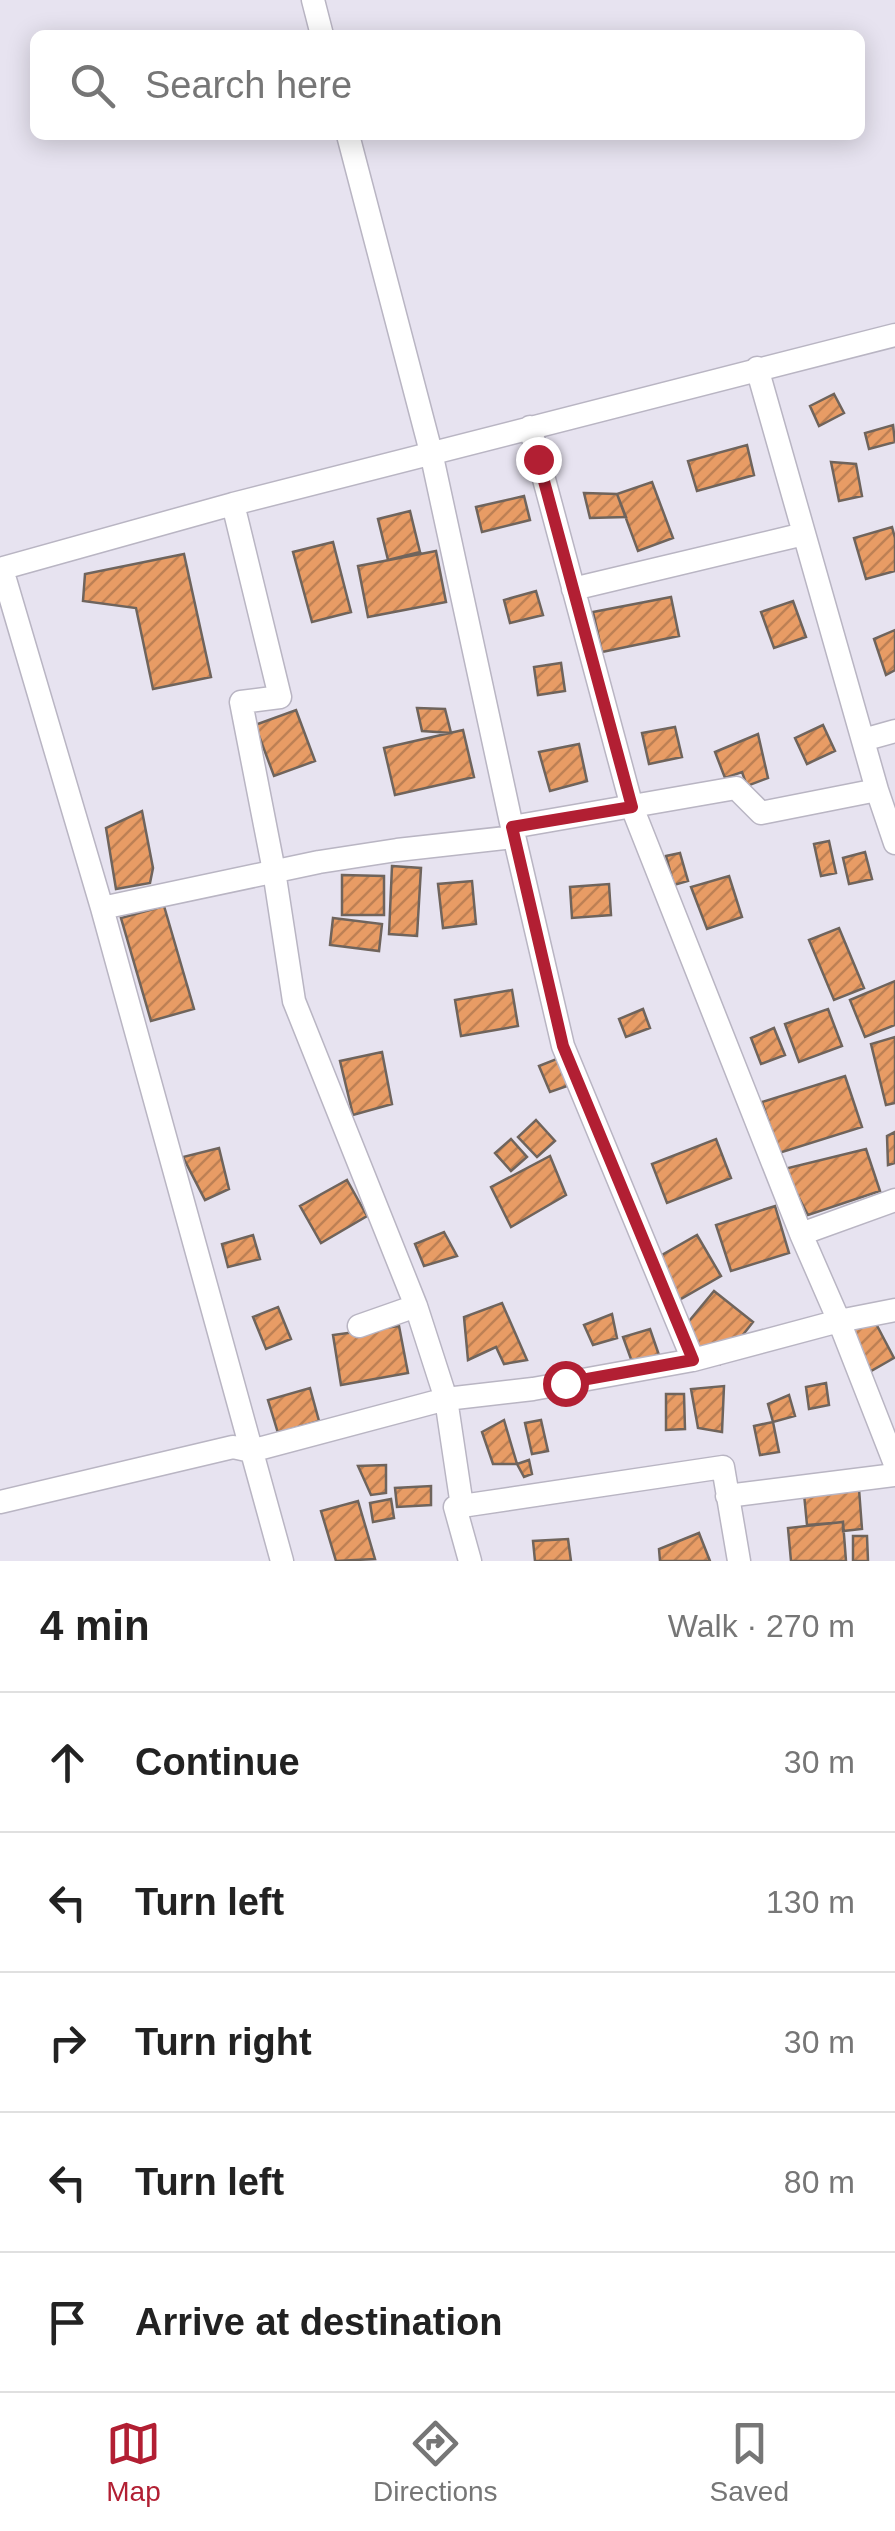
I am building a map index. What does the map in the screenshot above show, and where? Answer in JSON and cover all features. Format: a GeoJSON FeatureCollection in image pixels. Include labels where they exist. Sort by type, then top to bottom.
{"type":"FeatureCollection","features":[{"type":"Feature","properties":{"kind":"street"},"geometry":{"type":"LineString","coordinates":[[313,0],[321,30]]}},
{"type":"Feature","properties":{"kind":"street"},"geometry":{"type":"LineString","coordinates":[[349,140],[431,452],[563,1046],[693,1360]]}},
{"type":"Feature","properties":{"kind":"street"},"geometry":{"type":"LineString","coordinates":[[282,1561],[102,908],[1,569],[232,504],[895,335]]}},
{"type":"Feature","properties":{"kind":"street"},"geometry":{"type":"LineString","coordinates":[[757,368],[895,843]]}},
{"type":"Feature","properties":{"kind":"street"},"geometry":{"type":"LineString","coordinates":[[530,427],[632,807],[895,1464]]}},
{"type":"Feature","properties":{"kind":"street"},"geometry":{"type":"LineString","coordinates":[[232,504],[280,697],[241,702],[274,871],[294,1002],[416,1306],[446,1399],[462,1506]]}},
{"type":"Feature","properties":{"kind":"street"},"geometry":{"type":"LineString","coordinates":[[573,589],[804,534]]}},
{"type":"Feature","properties":{"kind":"street"},"geometry":{"type":"LineString","coordinates":[[863,740],[895,731]]}},
{"type":"Feature","properties":{"kind":"street"},"geometry":{"type":"LineString","coordinates":[[102,908],[274,871],[513,832],[736,788],[761,813],[877,790]]}},
{"type":"Feature","properties":{"kind":"street"},"geometry":{"type":"LineString","coordinates":[[800,1234],[895,1200]]}},
{"type":"Feature","properties":{"kind":"street"},"geometry":{"type":"LineString","coordinates":[[359,1326],[416,1306]]}},
{"type":"Feature","properties":{"kind":"street"},"geometry":{"type":"LineString","coordinates":[[0,1502],[233,1448],[252,1451],[446,1399],[533,1389],[693,1360],[895,1310]]}},
{"type":"Feature","properties":{"kind":"street"},"geometry":{"type":"LineString","coordinates":[[470,1561],[455,1507],[723,1467],[739,1561]]}},
{"type":"Feature","properties":{"kind":"street"},"geometry":{"type":"LineString","coordinates":[[728,1496],[895,1475]]}},
{"type":"Feature","properties":{"kind":"building"},"geometry":{"type":"Polygon","coordinates":[[[834,394],[844,413],[819,426],[810,406],[834,394]]]}},
{"type":"Feature","properties":{"kind":"building"},"geometry":{"type":"Polygon","coordinates":[[[893,425],[895,442],[869,449],[865,433],[893,425]]]}},
{"type":"Feature","properties":{"kind":"building"},"geometry":{"type":"Polygon","coordinates":[[[747,445],[754,475],[697,491],[688,461],[747,445]]]}},
{"type":"Feature","properties":{"kind":"building"},"geometry":{"type":"Polygon","coordinates":[[[831,462],[856,464],[862,496],[839,501],[831,462]]]}},
{"type":"Feature","properties":{"kind":"building"},"geometry":{"type":"Polygon","coordinates":[[[652,482],[673,538],[638,551],[617,494],[652,482]]]}},
{"type":"Feature","properties":{"kind":"building"},"geometry":{"type":"Polygon","coordinates":[[[584,493],[617,494],[626,517],[590,518],[584,493]]]}},
{"type":"Feature","properties":{"kind":"building"},"geometry":{"type":"Polygon","coordinates":[[[524,496],[530,520],[482,532],[476,507],[524,496]]]}},
{"type":"Feature","properties":{"kind":"building"},"geometry":{"type":"Polygon","coordinates":[[[410,511],[420,552],[388,560],[378,519],[410,511]]]}},
{"type":"Feature","properties":{"kind":"building"},"geometry":{"type":"Polygon","coordinates":[[[892,527],[895,571],[866,579],[854,538],[892,527]]]}},
{"type":"Feature","properties":{"kind":"building"},"geometry":{"type":"Polygon","coordinates":[[[333,542],[351,612],[312,622],[293,552],[333,542]]]}},
{"type":"Feature","properties":{"kind":"building"},"geometry":{"type":"Polygon","coordinates":[[[436,551],[446,602],[368,617],[358,566],[436,551]]]}},
{"type":"Feature","properties":{"kind":"building"},"geometry":{"type":"Polygon","coordinates":[[[184,554],[211,677],[153,689],[136,608],[83,601],[85,574],[184,554]]]}},
{"type":"Feature","properties":{"kind":"building"},"geometry":{"type":"Polygon","coordinates":[[[536,591],[543,615],[510,623],[504,600],[536,591]]]}},
{"type":"Feature","properties":{"kind":"building"},"geometry":{"type":"Polygon","coordinates":[[[671,597],[679,636],[602,652],[593,612],[671,597]]]}},
{"type":"Feature","properties":{"kind":"building"},"geometry":{"type":"Polygon","coordinates":[[[793,601],[806,637],[774,648],[761,612],[793,601]]]}},
{"type":"Feature","properties":{"kind":"building"},"geometry":{"type":"Polygon","coordinates":[[[895,630],[895,670],[886,675],[874,639],[895,630]]]}},
{"type":"Feature","properties":{"kind":"building"},"geometry":{"type":"Polygon","coordinates":[[[561,663],[565,691],[538,695],[534,667],[561,663]]]}},
{"type":"Feature","properties":{"kind":"building"},"geometry":{"type":"Polygon","coordinates":[[[417,708],[445,709],[451,733],[422,731],[417,708]]]}},
{"type":"Feature","properties":{"kind":"building"},"geometry":{"type":"Polygon","coordinates":[[[296,710],[315,761],[274,776],[255,725],[296,710]]]}},
{"type":"Feature","properties":{"kind":"building"},"geometry":{"type":"Polygon","coordinates":[[[823,725],[835,751],[807,764],[795,738],[823,725]]]}},
{"type":"Feature","properties":{"kind":"building"},"geometry":{"type":"Polygon","coordinates":[[[675,727],[682,757],[649,764],[642,733],[675,727]]]}},
{"type":"Feature","properties":{"kind":"building"},"geometry":{"type":"Polygon","coordinates":[[[463,730],[474,777],[395,795],[384,748],[463,730]]]}},
{"type":"Feature","properties":{"kind":"building"},"geometry":{"type":"Polygon","coordinates":[[[758,734],[768,778],[747,786],[742,772],[725,778],[715,752],[758,734]]]}},
{"type":"Feature","properties":{"kind":"building"},"geometry":{"type":"Polygon","coordinates":[[[579,744],[587,781],[550,791],[539,752],[579,744]]]}},
{"type":"Feature","properties":{"kind":"building"},"geometry":{"type":"Polygon","coordinates":[[[142,811],[153,868],[150,883],[116,889],[106,828],[142,811]]]}},
{"type":"Feature","properties":{"kind":"building"},"geometry":{"type":"Polygon","coordinates":[[[829,841],[836,873],[821,876],[814,844],[829,841]]]}},
{"type":"Feature","properties":{"kind":"building"},"geometry":{"type":"Polygon","coordinates":[[[865,852],[872,879],[849,884],[843,858],[865,852]]]}},
{"type":"Feature","properties":{"kind":"building"},"geometry":{"type":"Polygon","coordinates":[[[680,853],[688,881],[674,885],[666,856],[680,853]]]}},
{"type":"Feature","properties":{"kind":"building"},"geometry":{"type":"Polygon","coordinates":[[[392,866],[421,868],[417,936],[389,934],[392,866]]]}},
{"type":"Feature","properties":{"kind":"building"},"geometry":{"type":"Polygon","coordinates":[[[342,875],[384,876],[384,915],[342,915],[342,875]]]}},
{"type":"Feature","properties":{"kind":"building"},"geometry":{"type":"Polygon","coordinates":[[[729,876],[742,917],[707,929],[691,887],[729,876]]]}},
{"type":"Feature","properties":{"kind":"building"},"geometry":{"type":"Polygon","coordinates":[[[472,881],[476,924],[443,928],[438,884],[472,881]]]}},
{"type":"Feature","properties":{"kind":"building"},"geometry":{"type":"Polygon","coordinates":[[[609,884],[611,915],[572,918],[570,887],[609,884]]]}},
{"type":"Feature","properties":{"kind":"building"},"geometry":{"type":"Polygon","coordinates":[[[164,906],[194,1009],[151,1021],[121,918],[164,906]]]}},
{"type":"Feature","properties":{"kind":"building"},"geometry":{"type":"Polygon","coordinates":[[[333,918],[382,924],[379,951],[330,945],[333,918]]]}},
{"type":"Feature","properties":{"kind":"building"},"geometry":{"type":"Polygon","coordinates":[[[839,928],[864,988],[834,1000],[809,940],[839,928]]]}},
{"type":"Feature","properties":{"kind":"building"},"geometry":{"type":"Polygon","coordinates":[[[895,981],[895,1025],[865,1037],[850,1000],[895,981]]]}},
{"type":"Feature","properties":{"kind":"building"},"geometry":{"type":"Polygon","coordinates":[[[512,990],[518,1026],[461,1036],[455,1000],[512,990]]]}},
{"type":"Feature","properties":{"kind":"building"},"geometry":{"type":"Polygon","coordinates":[[[643,1009],[650,1028],[626,1037],[619,1019],[643,1009]]]}},
{"type":"Feature","properties":{"kind":"building"},"geometry":{"type":"Polygon","coordinates":[[[828,1009],[842,1046],[799,1062],[785,1024],[828,1009]]]}},
{"type":"Feature","properties":{"kind":"building"},"geometry":{"type":"Polygon","coordinates":[[[774,1028],[785,1055],[761,1064],[751,1038],[774,1028]]]}},
{"type":"Feature","properties":{"kind":"building"},"geometry":{"type":"Polygon","coordinates":[[[895,1037],[895,1103],[886,1105],[871,1044],[895,1037]]]}},
{"type":"Feature","properties":{"kind":"building"},"geometry":{"type":"Polygon","coordinates":[[[382,1052],[392,1104],[353,1115],[340,1061],[382,1052]]]}},
{"type":"Feature","properties":{"kind":"building"},"geometry":{"type":"Polygon","coordinates":[[[559,1058],[570,1085],[550,1092],[539,1066],[559,1058]]]}},
{"type":"Feature","properties":{"kind":"building"},"geometry":{"type":"Polygon","coordinates":[[[845,1076],[862,1127],[779,1153],[762,1102],[845,1076]]]}},
{"type":"Feature","properties":{"kind":"building"},"geometry":{"type":"Polygon","coordinates":[[[536,1120],[555,1141],[537,1157],[518,1137],[536,1120]]]}},
{"type":"Feature","properties":{"kind":"building"},"geometry":{"type":"Polygon","coordinates":[[[895,1132],[895,1163],[888,1165],[887,1136],[895,1132]]]}},
{"type":"Feature","properties":{"kind":"building"},"geometry":{"type":"Polygon","coordinates":[[[511,1139],[527,1157],[511,1171],[495,1153],[511,1139]]]}},
{"type":"Feature","properties":{"kind":"building"},"geometry":{"type":"Polygon","coordinates":[[[716,1139],[731,1178],[667,1203],[652,1164],[716,1139]]]}},
{"type":"Feature","properties":{"kind":"building"},"geometry":{"type":"Polygon","coordinates":[[[219,1148],[229,1189],[205,1200],[183,1157],[219,1148]]]}},
{"type":"Feature","properties":{"kind":"building"},"geometry":{"type":"Polygon","coordinates":[[[866,1149],[880,1191],[808,1215],[784,1169],[866,1149]]]}},
{"type":"Feature","properties":{"kind":"building"},"geometry":{"type":"Polygon","coordinates":[[[550,1156],[566,1195],[511,1227],[491,1187],[550,1156]]]}},
{"type":"Feature","properties":{"kind":"building"},"geometry":{"type":"Polygon","coordinates":[[[347,1180],[367,1216],[321,1243],[300,1206],[347,1180]]]}},
{"type":"Feature","properties":{"kind":"building"},"geometry":{"type":"Polygon","coordinates":[[[775,1206],[789,1253],[731,1271],[716,1225],[775,1206]]]}},
{"type":"Feature","properties":{"kind":"building"},"geometry":{"type":"Polygon","coordinates":[[[444,1232],[457,1256],[424,1266],[415,1244],[444,1232]]]}},
{"type":"Feature","properties":{"kind":"building"},"geometry":{"type":"Polygon","coordinates":[[[253,1235],[260,1259],[228,1267],[222,1244],[253,1235]]]}},
{"type":"Feature","properties":{"kind":"building"},"geometry":{"type":"Polygon","coordinates":[[[697,1235],[721,1276],[679,1300],[655,1259],[697,1235]]]}},
{"type":"Feature","properties":{"kind":"building"},"geometry":{"type":"Polygon","coordinates":[[[714,1291],[753,1322],[720,1364],[680,1332],[714,1291]]]}},
{"type":"Feature","properties":{"kind":"building"},"geometry":{"type":"Polygon","coordinates":[[[502,1303],[527,1360],[504,1364],[496,1347],[468,1360],[464,1317],[502,1303]]]}},
{"type":"Feature","properties":{"kind":"building"},"geometry":{"type":"Polygon","coordinates":[[[278,1307],[291,1339],[266,1349],[253,1317],[278,1307]]]}},
{"type":"Feature","properties":{"kind":"building"},"geometry":{"type":"Polygon","coordinates":[[[612,1314],[617,1338],[593,1345],[584,1325],[612,1314]]]}},
{"type":"Feature","properties":{"kind":"building"},"geometry":{"type":"Polygon","coordinates":[[[873,1318],[894,1358],[871,1371],[841,1328],[873,1318]]]}},
{"type":"Feature","properties":{"kind":"building"},"geometry":{"type":"Polygon","coordinates":[[[399,1326],[408,1373],[341,1385],[333,1335],[399,1326]]]}},
{"type":"Feature","properties":{"kind":"building"},"geometry":{"type":"Polygon","coordinates":[[[650,1329],[661,1361],[631,1359],[623,1337],[650,1329]]]}},
{"type":"Feature","properties":{"kind":"building"},"geometry":{"type":"Polygon","coordinates":[[[826,1383],[829,1405],[809,1409],[806,1387],[826,1383]]]}},
{"type":"Feature","properties":{"kind":"building"},"geometry":{"type":"Polygon","coordinates":[[[724,1386],[722,1432],[698,1428],[691,1389],[724,1386]]]}},
{"type":"Feature","properties":{"kind":"building"},"geometry":{"type":"Polygon","coordinates":[[[310,1388],[319,1421],[278,1433],[268,1400],[310,1388]]]}},
{"type":"Feature","properties":{"kind":"building"},"geometry":{"type":"Polygon","coordinates":[[[666,1394],[684,1394],[685,1429],[666,1430],[666,1394]]]}},
{"type":"Feature","properties":{"kind":"building"},"geometry":{"type":"Polygon","coordinates":[[[789,1395],[795,1416],[773,1422],[768,1404],[789,1395]]]}},
{"type":"Feature","properties":{"kind":"building"},"geometry":{"type":"Polygon","coordinates":[[[504,1420],[517,1464],[493,1464],[482,1432],[504,1420]]]}},
{"type":"Feature","properties":{"kind":"building"},"geometry":{"type":"Polygon","coordinates":[[[541,1420],[548,1451],[532,1454],[525,1423],[541,1420]]]}},
{"type":"Feature","properties":{"kind":"building"},"geometry":{"type":"Polygon","coordinates":[[[773,1422],[779,1452],[760,1455],[754,1426],[773,1422]]]}},
{"type":"Feature","properties":{"kind":"building"},"geometry":{"type":"Polygon","coordinates":[[[529,1460],[532,1474],[524,1477],[517,1464],[529,1460]]]}},
{"type":"Feature","properties":{"kind":"building"},"geometry":{"type":"Polygon","coordinates":[[[386,1465],[386,1493],[371,1495],[358,1466],[386,1465]]]}},
{"type":"Feature","properties":{"kind":"building"},"geometry":{"type":"Polygon","coordinates":[[[431,1486],[431,1505],[397,1507],[395,1488],[431,1486]]]}},
{"type":"Feature","properties":{"kind":"building"},"geometry":{"type":"Polygon","coordinates":[[[859,1489],[862,1529],[843,1531],[843,1522],[807,1525],[804,1494],[859,1489]]]}},
{"type":"Feature","properties":{"kind":"building"},"geometry":{"type":"Polygon","coordinates":[[[391,1499],[394,1518],[373,1522],[370,1503],[391,1499]]]}},
{"type":"Feature","properties":{"kind":"building"},"geometry":{"type":"Polygon","coordinates":[[[358,1501],[375,1559],[336,1561],[321,1511],[358,1501]]]}},
{"type":"Feature","properties":{"kind":"building"},"geometry":{"type":"Polygon","coordinates":[[[843,1522],[846,1561],[791,1561],[788,1528],[843,1522]]]}},
{"type":"Feature","properties":{"kind":"building"},"geometry":{"type":"Polygon","coordinates":[[[699,1533],[710,1561],[660,1561],[659,1549],[699,1533]]]}},
{"type":"Feature","properties":{"kind":"building"},"geometry":{"type":"Polygon","coordinates":[[[853,1536],[867,1536],[868,1561],[853,1561],[853,1536]]]}},
{"type":"Feature","properties":{"kind":"building"},"geometry":{"type":"Polygon","coordinates":[[[568,1539],[571,1561],[535,1561],[533,1541],[568,1539]]]}},
{"type":"Feature","properties":{"kind":"route"},"geometry":{"type":"LineString","coordinates":[[538,459],[632,807],[512,827],[563,1046],[693,1360],[565,1383]]}}]}
